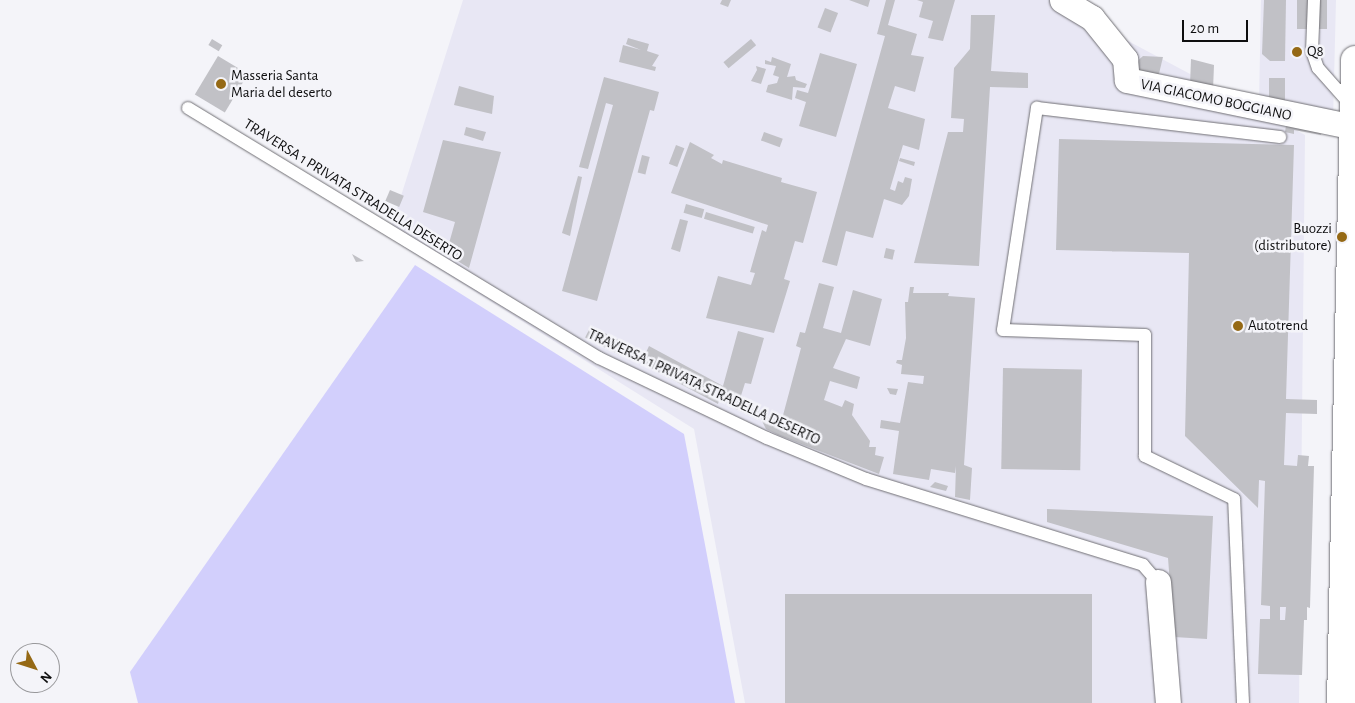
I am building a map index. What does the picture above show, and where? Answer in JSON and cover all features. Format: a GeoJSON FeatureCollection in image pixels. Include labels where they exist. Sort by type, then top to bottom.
{"type":"FeatureCollection","features":[{"type":"Feature","properties":{"kind":"main road"},"geometry":{"type":"LineString","coordinates":[[1341,703],[1350,559],[1355,60]]}},
{"type":"Feature","properties":{"kind":"street","name":"VIA GIACOMO BOGGIANO"},"geometry":{"type":"LineString","coordinates":[[1062,0],[1092,18],[1125,59],[1127,80],[1328,125],[1354,118]]}},
{"type":"Feature","properties":{"kind":"street"},"geometry":{"type":"LineString","coordinates":[[1158,582],[1168,703]]}},
{"type":"Feature","properties":{"kind":"lane"},"geometry":{"type":"LineString","coordinates":[[1314,0],[1312,51],[1318,68],[1354,118]]}},
{"type":"Feature","properties":{"kind":"lane","name":"TRAVERSA 1 PRIVATA STRADELLA DESERTO"},"geometry":{"type":"LineString","coordinates":[[188,108],[599,358],[767,438],[866,479],[1143,565],[1158,582]]}},
{"type":"Feature","properties":{"kind":"lane"},"geometry":{"type":"LineString","coordinates":[[1242,703],[1234,499],[1145,456],[1145,335],[1003,330],[1036,108],[1280,137]]}},
{"type":"Feature","properties":{"kind":"shaded area"},"geometry":{"type":"Polygon","coordinates":[[[463,0],[1051,0],[1305,135],[1299,703],[745,703],[694,429],[388,237],[463,0]]]}},
{"type":"Feature","properties":{"kind":"shaded area","name":"Q8"},"geometry":{"type":"Polygon","coordinates":[[[1261,0],[1336,0],[1333,120],[1259,103],[1261,0]]]}},
{"type":"Feature","properties":{"kind":"shaded area"},"geometry":{"type":"Polygon","coordinates":[[[415,265],[684,434],[735,703],[138,703],[130,672],[415,265]]]}},
{"type":"Feature","properties":{"kind":"building"},"geometry":{"type":"Polygon","coordinates":[[[722,0],[731,0],[728,7],[720,4],[722,0]]]}},
{"type":"Feature","properties":{"kind":"building"},"geometry":{"type":"Polygon","coordinates":[[[849,0],[870,0],[868,7],[849,0]]]}},
{"type":"Feature","properties":{"kind":"building"},"geometry":{"type":"Polygon","coordinates":[[[886,0],[895,0],[888,25],[917,34],[911,55],[924,57],[915,92],[895,86],[888,108],[925,119],[919,150],[903,145],[890,189],[895,191],[898,181],[903,183],[905,177],[912,179],[909,196],[902,205],[884,199],[873,238],[846,231],[837,266],[822,262],[885,36],[877,34],[886,0]]]}},
{"type":"Feature","properties":{"kind":"building"},"geometry":{"type":"Polygon","coordinates":[[[917,0],[955,0],[943,41],[928,38],[933,21],[919,17],[923,2],[917,0]]]}},
{"type":"Feature","properties":{"kind":"building"},"geometry":{"type":"Polygon","coordinates":[[[1264,0],[1286,0],[1285,61],[1270,61],[1262,54],[1264,0]]]}},
{"type":"Feature","properties":{"kind":"building"},"geometry":{"type":"Polygon","coordinates":[[[1297,0],[1327,0],[1327,29],[1297,29],[1297,0]]]}},
{"type":"Feature","properties":{"kind":"building"},"geometry":{"type":"Polygon","coordinates":[[[825,8],[838,13],[831,33],[817,28],[825,8]]]}},
{"type":"Feature","properties":{"kind":"building"},"geometry":{"type":"Polygon","coordinates":[[[971,15],[995,15],[991,71],[1028,73],[1028,88],[990,87],[979,266],[914,263],[948,132],[963,132],[964,119],[951,118],[954,68],[970,49],[971,15]]]}},
{"type":"Feature","properties":{"kind":"building"},"geometry":{"type":"Polygon","coordinates":[[[628,38],[649,44],[647,51],[659,55],[652,66],[656,67],[655,71],[619,62],[623,45],[641,50],[626,44],[628,38]]]}},
{"type":"Feature","properties":{"kind":"building"},"geometry":{"type":"Polygon","coordinates":[[[212,39],[222,45],[219,51],[208,45],[212,39]]]}},
{"type":"Feature","properties":{"kind":"building"},"geometry":{"type":"Polygon","coordinates":[[[751,39],[756,45],[729,68],[723,62],[751,39]]]}},
{"type":"Feature","properties":{"kind":"building"},"geometry":{"type":"Polygon","coordinates":[[[820,53],[857,64],[836,137],[799,126],[806,102],[795,98],[797,90],[808,93],[820,53]]]}},
{"type":"Feature","properties":{"kind":"building","name":"Masseria Santa Maria del deserto"},"geometry":{"type":"Polygon","coordinates":[[[218,56],[248,74],[225,113],[195,95],[218,56]]]}},
{"type":"Feature","properties":{"kind":"building"},"geometry":{"type":"Polygon","coordinates":[[[1143,56],[1163,57],[1158,78],[1143,75],[1133,65],[1143,56]]]}},
{"type":"Feature","properties":{"kind":"building"},"geometry":{"type":"Polygon","coordinates":[[[772,57],[791,64],[787,77],[795,76],[796,80],[807,84],[805,88],[793,87],[792,100],[766,92],[768,85],[777,83],[779,77],[773,75],[776,66],[765,64],[765,60],[771,62],[772,57]]]}},
{"type":"Feature","properties":{"kind":"building"},"geometry":{"type":"Polygon","coordinates":[[[1191,59],[1214,65],[1213,90],[1190,85],[1191,59]]]}},
{"type":"Feature","properties":{"kind":"building"},"geometry":{"type":"Polygon","coordinates":[[[756,66],[766,69],[761,84],[751,81],[757,70],[756,66]]]}},
{"type":"Feature","properties":{"kind":"building"},"geometry":{"type":"Polygon","coordinates":[[[604,77],[659,92],[654,111],[650,110],[597,301],[562,291],[613,105],[606,103],[588,169],[579,167],[604,77]]]}},
{"type":"Feature","properties":{"kind":"building"},"geometry":{"type":"Polygon","coordinates":[[[1269,78],[1285,78],[1285,103],[1269,103],[1269,78]]]}},
{"type":"Feature","properties":{"kind":"building"},"geometry":{"type":"Polygon","coordinates":[[[459,86],[494,96],[492,114],[454,105],[459,86]]]}},
{"type":"Feature","properties":{"kind":"building"},"geometry":{"type":"Polygon","coordinates":[[[1287,119],[1323,127],[1321,135],[1294,130],[1294,134],[1285,132],[1287,119]]]}},
{"type":"Feature","properties":{"kind":"building"},"geometry":{"type":"Polygon","coordinates":[[[466,127],[486,132],[483,141],[464,135],[466,127]]]}},
{"type":"Feature","properties":{"kind":"building"},"geometry":{"type":"Polygon","coordinates":[[[764,132],[783,139],[780,147],[761,140],[764,132]]]}},
{"type":"Feature","properties":{"kind":"building","name":"Autotrend"},"geometry":{"type":"Polygon","coordinates":[[[1059,139],[1294,145],[1286,399],[1317,400],[1317,414],[1286,413],[1284,465],[1297,466],[1298,455],[1309,456],[1308,466],[1314,466],[1310,608],[1307,607],[1307,620],[1304,620],[1302,675],[1258,674],[1260,619],[1270,619],[1270,606],[1261,605],[1265,481],[1259,480],[1258,508],[1185,436],[1189,253],[1056,250],[1059,139]],[[1280,607],[1280,620],[1285,620],[1286,607],[1280,607]]]}},
{"type":"Feature","properties":{"kind":"building"},"geometry":{"type":"Polygon","coordinates":[[[443,140],[501,152],[469,268],[446,254],[455,222],[423,212],[443,140]]]}},
{"type":"Feature","properties":{"kind":"building"},"geometry":{"type":"Polygon","coordinates":[[[690,142],[714,155],[711,158],[722,164],[723,160],[782,178],[781,182],[817,192],[803,243],[795,241],[784,279],[790,281],[774,333],[706,318],[718,276],[751,285],[755,273],[750,272],[762,230],[766,232],[768,225],[671,193],[690,142]]]}},
{"type":"Feature","properties":{"kind":"building"},"geometry":{"type":"Polygon","coordinates":[[[676,145],[684,148],[677,167],[669,164],[676,145]]]}},
{"type":"Feature","properties":{"kind":"building"},"geometry":{"type":"Polygon","coordinates":[[[642,155],[650,157],[645,174],[638,172],[642,155]]]}},
{"type":"Feature","properties":{"kind":"building"},"geometry":{"type":"Polygon","coordinates":[[[900,158],[915,162],[914,166],[899,161],[900,158]]]}},
{"type":"Feature","properties":{"kind":"building"},"geometry":{"type":"Polygon","coordinates":[[[578,176],[582,177],[570,236],[562,233],[578,176]]]}},
{"type":"Feature","properties":{"kind":"building"},"geometry":{"type":"Polygon","coordinates":[[[390,190],[404,196],[399,207],[385,201],[390,190]]]}},
{"type":"Feature","properties":{"kind":"building"},"geometry":{"type":"Polygon","coordinates":[[[686,204],[704,209],[702,218],[684,213],[686,204]]]}},
{"type":"Feature","properties":{"kind":"building"},"geometry":{"type":"Polygon","coordinates":[[[706,212],[755,227],[753,234],[704,219],[706,212]]]}},
{"type":"Feature","properties":{"kind":"building"},"geometry":{"type":"Polygon","coordinates":[[[680,219],[688,221],[680,252],[671,249],[680,219]]]}},
{"type":"Feature","properties":{"kind":"building"},"geometry":{"type":"Polygon","coordinates":[[[430,234],[442,242],[437,249],[425,241],[430,234]]]}},
{"type":"Feature","properties":{"kind":"building"},"geometry":{"type":"Polygon","coordinates":[[[886,248],[895,250],[893,260],[884,258],[886,248]]]}},
{"type":"Feature","properties":{"kind":"building"},"geometry":{"type":"Polygon","coordinates":[[[352,254],[364,261],[356,262],[352,254]]]}},
{"type":"Feature","properties":{"kind":"building"},"geometry":{"type":"Polygon","coordinates":[[[819,283],[834,287],[823,328],[841,333],[853,290],[882,299],[870,346],[846,339],[833,368],[860,377],[857,389],[830,381],[824,400],[842,407],[845,400],[854,404],[852,415],[870,441],[869,447],[876,447],[875,455],[884,457],[879,474],[778,435],[766,429],[760,417],[759,420],[734,408],[735,405],[719,400],[718,404],[641,363],[649,346],[723,386],[738,331],[764,338],[751,384],[745,383],[739,402],[762,413],[761,416],[782,419],[801,348],[796,346],[800,332],[805,333],[819,283]]]}},
{"type":"Feature","properties":{"kind":"building"},"geometry":{"type":"Polygon","coordinates":[[[910,287],[914,287],[913,293],[949,293],[948,296],[975,298],[964,465],[972,468],[970,500],[955,497],[956,466],[955,473],[931,469],[929,480],[893,474],[899,431],[880,428],[881,420],[900,423],[908,382],[923,384],[924,376],[901,374],[902,365],[896,363],[897,360],[902,360],[906,338],[905,302],[908,302],[910,287]]]}},
{"type":"Feature","properties":{"kind":"building"},"geometry":{"type":"Polygon","coordinates":[[[591,326],[625,343],[619,355],[585,338],[591,326]]]}},
{"type":"Feature","properties":{"kind":"building"},"geometry":{"type":"Polygon","coordinates":[[[1003,368],[1082,369],[1080,470],[1001,469],[1003,368]]]}},
{"type":"Feature","properties":{"kind":"building"},"geometry":{"type":"Polygon","coordinates":[[[887,388],[898,389],[896,395],[890,394],[887,388]]]}},
{"type":"Feature","properties":{"kind":"building"},"geometry":{"type":"Polygon","coordinates":[[[935,482],[948,486],[946,491],[930,487],[935,482]]]}},
{"type":"Feature","properties":{"kind":"building"},"geometry":{"type":"Polygon","coordinates":[[[1047,509],[1213,516],[1207,639],[1174,637],[1168,558],[1047,522],[1047,509]]]}},
{"type":"Feature","properties":{"kind":"building"},"geometry":{"type":"Polygon","coordinates":[[[785,594],[1092,594],[1092,703],[785,703],[785,594]]]}},
{"type":"Feature","properties":{"kind":"place","name":"Q8"},"geometry":{"type":"Point","coordinates":[1297,52]}},
{"type":"Feature","properties":{"kind":"place","name":"Masseria Santa Maria del deserto"},"geometry":{"type":"Point","coordinates":[221,84]}},
{"type":"Feature","properties":{"kind":"place","name":"Buozzi (distributore)"},"geometry":{"type":"Point","coordinates":[1342,237]}},
{"type":"Feature","properties":{"kind":"place","name":"Autotrend"},"geometry":{"type":"Point","coordinates":[1238,326]}}]}
